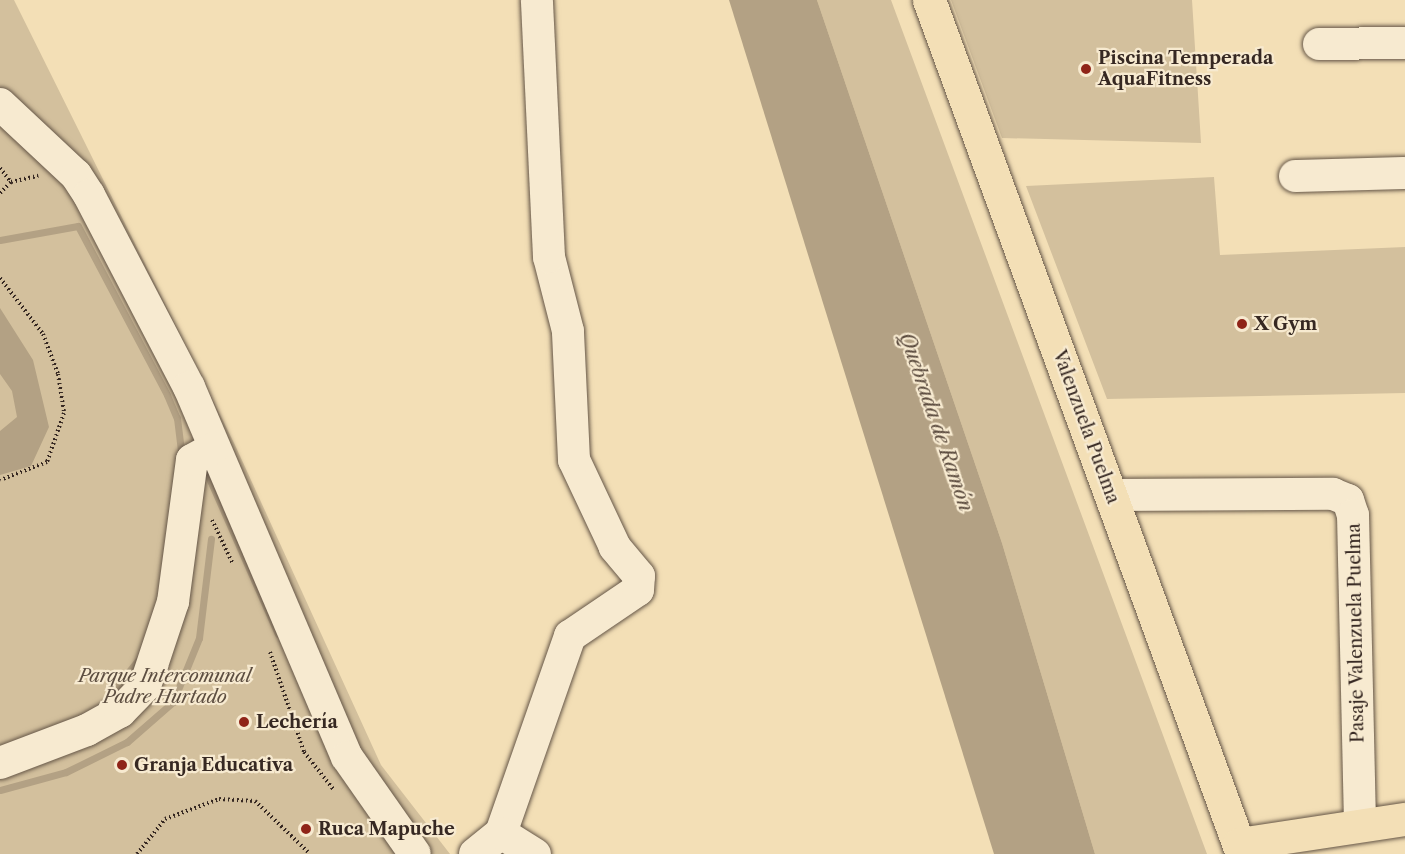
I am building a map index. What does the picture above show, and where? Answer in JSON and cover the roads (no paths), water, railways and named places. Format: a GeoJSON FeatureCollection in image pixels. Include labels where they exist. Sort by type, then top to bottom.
{"type":"FeatureCollection","features":[{"type":"Feature","properties":{"kind":"main road","name":"Valenzuela Puelma"},"geometry":{"type":"LineString","coordinates":[[929,0],[1240,849]]}},
{"type":"Feature","properties":{"kind":"main road"},"geometry":{"type":"LineString","coordinates":[[1240,849],[1405,819]]}},
{"type":"Feature","properties":{"kind":"street"},"geometry":{"type":"LineString","coordinates":[[475,854],[501,833],[570,636],[638,591],[639,576],[615,547],[574,460],[568,331],[549,257],[537,0]]}},
{"type":"Feature","properties":{"kind":"street"},"geometry":{"type":"LineString","coordinates":[[1319,44],[1405,43]]}},
{"type":"Feature","properties":{"kind":"street"},"geometry":{"type":"LineString","coordinates":[[0,104],[76,175],[189,387],[347,757],[415,854]]}},
{"type":"Feature","properties":{"kind":"street"},"geometry":{"type":"LineString","coordinates":[[1294,176],[1405,173]]}},
{"type":"Feature","properties":{"kind":"street"},"geometry":{"type":"LineString","coordinates":[[0,763],[87,730],[120,712],[145,686],[173,602],[192,460],[214,448]]}},
{"type":"Feature","properties":{"kind":"street","name":"Pasaje Valenzuela Puelma"},"geometry":{"type":"LineString","coordinates":[[1111,495],[1333,494],[1348,500],[1353,515],[1360,826]]}},
{"type":"Feature","properties":{"kind":"street"},"geometry":{"type":"LineString","coordinates":[[501,833],[535,854]]}},
{"type":"Feature","properties":{"kind":"water","name":"Quebrada de Ramón"},"geometry":{"type":"Polygon","coordinates":[[[729,0],[817,0],[1002,543],[1095,854],[994,854],[729,0]]]}},
{"type":"Feature","properties":{"kind":"water"},"geometry":{"type":"Polygon","coordinates":[[[0,308],[33,360],[49,427],[31,466],[0,475],[0,431],[17,417],[12,391],[0,374],[0,308]]]}},
{"type":"Feature","properties":{"kind":"waterway"},"geometry":{"type":"LineString","coordinates":[[0,240],[78,226],[167,395],[177,418],[182,456]]}},
{"type":"Feature","properties":{"kind":"waterway"},"geometry":{"type":"LineString","coordinates":[[206,471],[278,634]]}},
{"type":"Feature","properties":{"kind":"waterway"},"geometry":{"type":"LineString","coordinates":[[0,790],[66,772],[127,742],[173,702],[199,638],[211,539]]}},
{"type":"Feature","properties":{"kind":"waterway"},"geometry":{"type":"LineString","coordinates":[[99,708],[139,659]]}},
{"type":"Feature","properties":{"kind":"place","name":"Piscina Temperada AquaFitness"},"geometry":{"type":"Point","coordinates":[1086,69]}},
{"type":"Feature","properties":{"kind":"place","name":"X Gym"},"geometry":{"type":"Point","coordinates":[1242,324]}},
{"type":"Feature","properties":{"kind":"place","name":"Lechería"},"geometry":{"type":"Point","coordinates":[244,722]}},
{"type":"Feature","properties":{"kind":"place","name":"Granja Educativa"},"geometry":{"type":"Point","coordinates":[122,765]}},
{"type":"Feature","properties":{"kind":"place","name":"Ruca Mapuche"},"geometry":{"type":"Point","coordinates":[306,829]}},
{"type":"Feature","properties":{"kind":"park label","name":"Parque Intercomunal Padre Hurtado"},"geometry":{"type":"Point","coordinates":[165,687]}}]}
